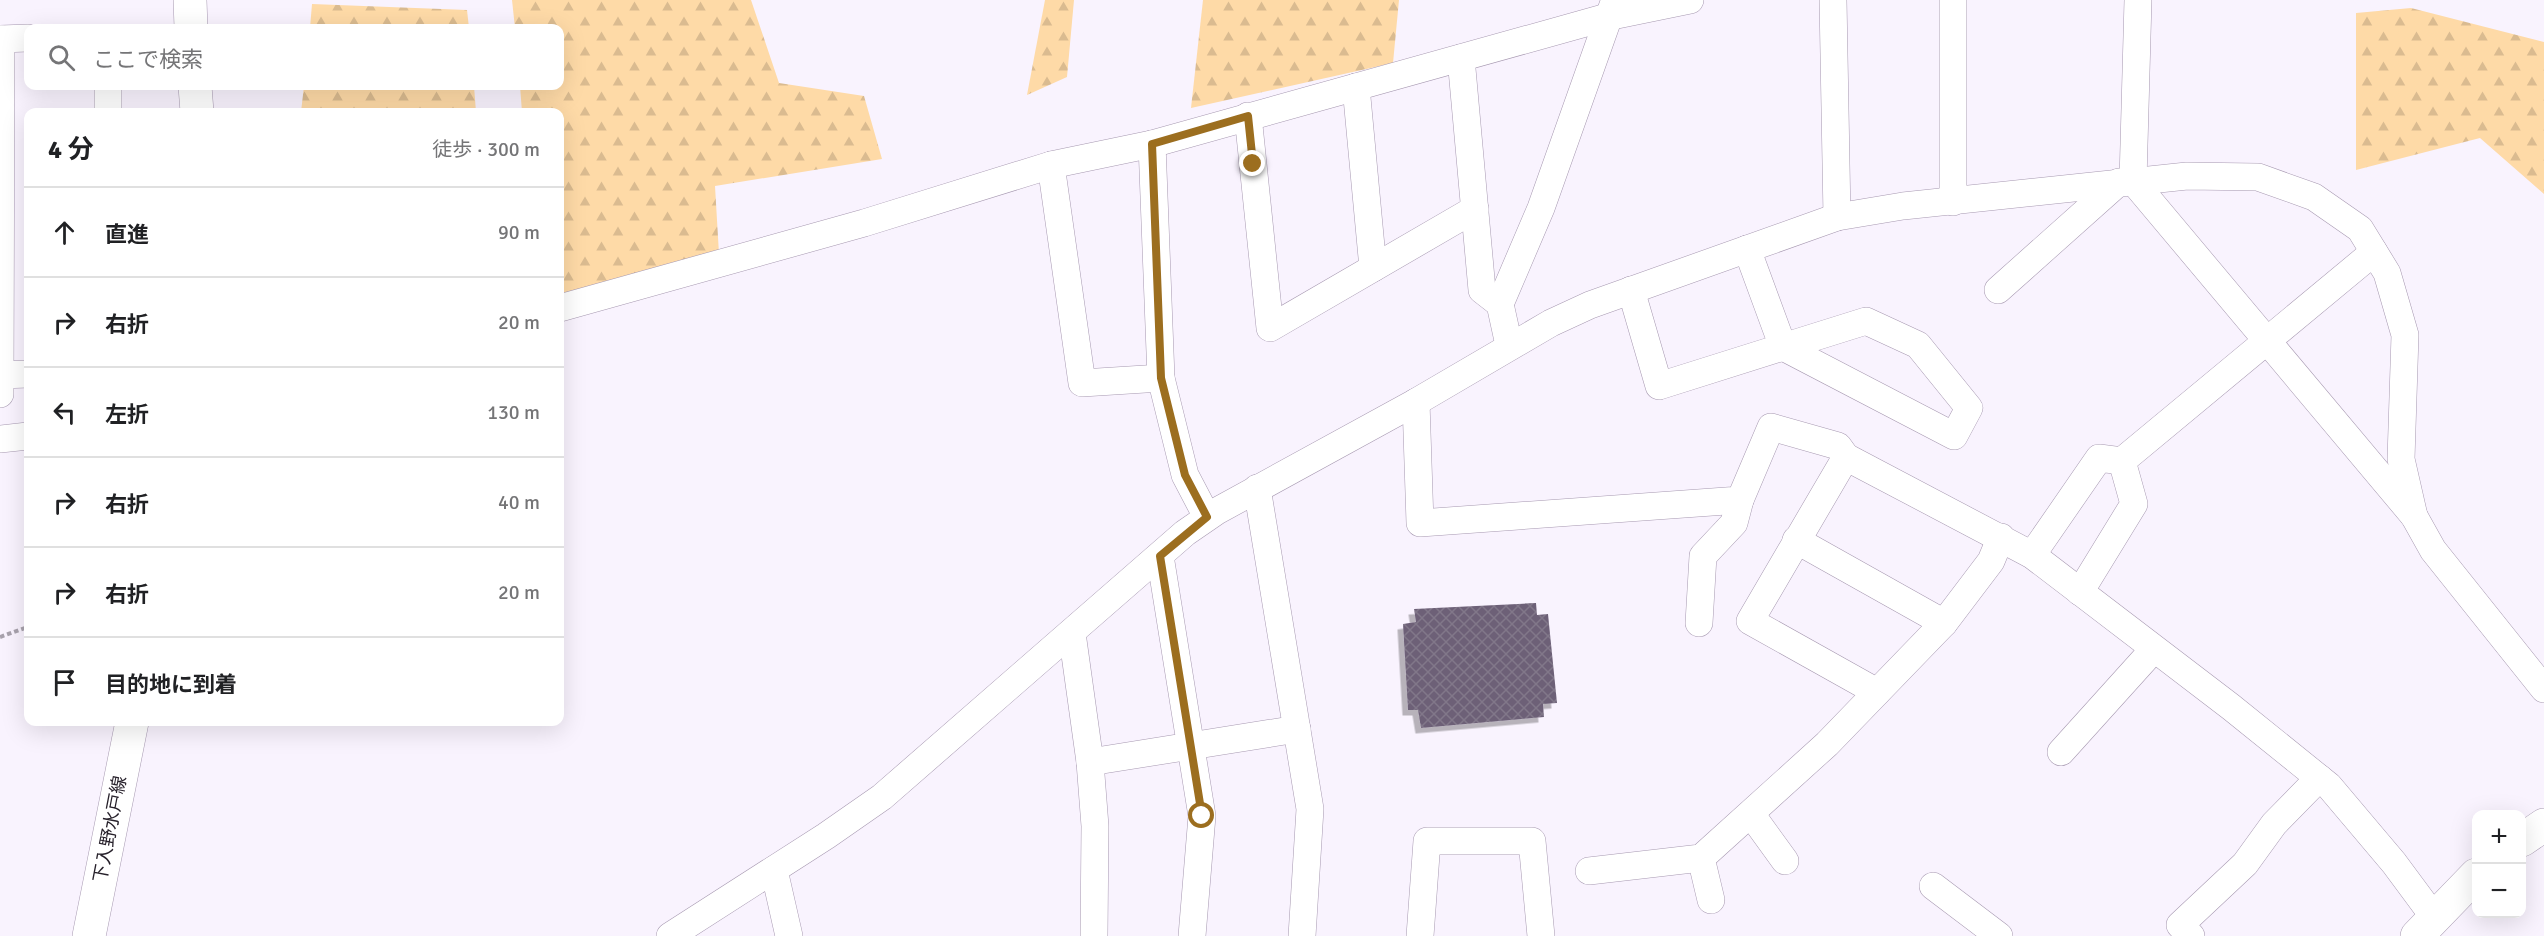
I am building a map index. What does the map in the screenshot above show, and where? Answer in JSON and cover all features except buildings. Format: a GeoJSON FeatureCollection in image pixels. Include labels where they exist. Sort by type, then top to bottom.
{"type":"FeatureCollection","features":[{"type":"Feature","properties":{"kind":"main road"},"geometry":{"type":"LineString","coordinates":[[190,0],[191,24]]}},
{"type":"Feature","properties":{"kind":"main road"},"geometry":{"type":"LineString","coordinates":[[195,90],[197,108]]}},
{"type":"Feature","properties":{"kind":"main road","name":"下入野水戸線"},"geometry":{"type":"LineString","coordinates":[[89,936],[131,726]]}},
{"type":"Feature","properties":{"kind":"main road"},"geometry":{"type":"LineString","coordinates":[[2526,837],[2544,825]]}},
{"type":"Feature","properties":{"kind":"main road"},"geometry":{"type":"LineString","coordinates":[[2426,926],[2472,879]]}},
{"type":"Feature","properties":{"kind":"street"},"geometry":{"type":"LineString","coordinates":[[564,307],[864,223],[1051,165],[1152,144],[1461,58],[1611,8],[1690,0]]}},
{"type":"Feature","properties":{"kind":"street"},"geometry":{"type":"LineString","coordinates":[[1833,0],[1837,217]]}},
{"type":"Feature","properties":{"kind":"street"},"geometry":{"type":"LineString","coordinates":[[1953,0],[1953,202]]}},
{"type":"Feature","properties":{"kind":"street"},"geometry":{"type":"LineString","coordinates":[[2138,0],[2126,182],[2267,341],[2414,516],[2433,550],[2544,689]]}},
{"type":"Feature","properties":{"kind":"street"},"geometry":{"type":"LineString","coordinates":[[1509,345],[1500,304],[1541,208],[1611,8]]}},
{"type":"Feature","properties":{"kind":"street"},"geometry":{"type":"LineString","coordinates":[[24,38],[0,39],[0,382],[24,375]]}},
{"type":"Feature","properties":{"kind":"street"},"geometry":{"type":"LineString","coordinates":[[1461,58],[1482,290],[1500,304]]}},
{"type":"Feature","properties":{"kind":"street"},"geometry":{"type":"LineString","coordinates":[[1356,87],[1373,268]]}},
{"type":"Feature","properties":{"kind":"street"},"geometry":{"type":"LineString","coordinates":[[108,90],[108,108]]}},
{"type":"Feature","properties":{"kind":"street"},"geometry":{"type":"LineString","coordinates":[[1248,116],[1270,328],[1475,209]]}},
{"type":"Feature","properties":{"kind":"street"},"geometry":{"type":"LineString","coordinates":[[1152,144],[1161,378],[1185,475],[1207,517]]}},
{"type":"Feature","properties":{"kind":"street"},"geometry":{"type":"LineString","coordinates":[[1051,165],[1082,383],[1161,378]]}},
{"type":"Feature","properties":{"kind":"street"},"geometry":{"type":"LineString","coordinates":[[670,936],[705,926],[774,870],[882,797],[1207,517],[1416,402],[1509,345],[1590,305],[1837,217],[2187,176],[2258,177],[2314,197],[2360,229],[2387,273],[2405,335],[2401,459],[2414,516]]}},
{"type":"Feature","properties":{"kind":"street"},"geometry":{"type":"LineString","coordinates":[[1998,290],[2126,182]]}},
{"type":"Feature","properties":{"kind":"street"},"geometry":{"type":"LineString","coordinates":[[1630,290],[1659,386],[1782,347],[1866,321],[1918,345],[1969,408],[1954,436],[1782,347],[1747,249]]}},
{"type":"Feature","properties":{"kind":"street"},"geometry":{"type":"LineString","coordinates":[[2032,555],[2099,458],[2122,461],[2374,252]]}},
{"type":"Feature","properties":{"kind":"street"},"geometry":{"type":"LineString","coordinates":[[1416,402],[1420,523],[1740,500]]}},
{"type":"Feature","properties":{"kind":"street"},"geometry":{"type":"LineString","coordinates":[[1699,623],[1703,556],[1734,523],[1740,500],[1771,427],[1838,446],[1846,457],[2032,555],[2153,650],[2231,707],[2329,786],[2394,863],[2426,926]]}},
{"type":"Feature","properties":{"kind":"street"},"geometry":{"type":"LineString","coordinates":[[0,439],[24,436]]}},
{"type":"Feature","properties":{"kind":"street"},"geometry":{"type":"LineString","coordinates":[[1846,457],[1750,621],[1877,692]]}},
{"type":"Feature","properties":{"kind":"street"},"geometry":{"type":"LineString","coordinates":[[2080,592],[2134,504],[2122,461]]}},
{"type":"Feature","properties":{"kind":"street"},"geometry":{"type":"LineString","coordinates":[[1257,488],[1310,809],[1302,936]]}},
{"type":"Feature","properties":{"kind":"street"},"geometry":{"type":"LineString","coordinates":[[1589,871],[1701,858],[1827,744],[1944,623],[1991,561],[2001,537]]}},
{"type":"Feature","properties":{"kind":"street"},"geometry":{"type":"LineString","coordinates":[[1796,540],[1944,623]]}},
{"type":"Feature","properties":{"kind":"street"},"geometry":{"type":"LineString","coordinates":[[1160,556],[1202,816],[1192,936]]}},
{"type":"Feature","properties":{"kind":"street"},"geometry":{"type":"LineString","coordinates":[[1072,633],[1090,762],[1095,826],[1094,936]]}},
{"type":"Feature","properties":{"kind":"street"},"geometry":{"type":"LineString","coordinates":[[2061,752],[2153,650]]}},
{"type":"Feature","properties":{"kind":"street"},"geometry":{"type":"LineString","coordinates":[[1090,762],[1191,748],[1297,729]]}},
{"type":"Feature","properties":{"kind":"street"},"geometry":{"type":"LineString","coordinates":[[2191,936],[2180,925],[2245,864],[2274,824],[2319,778]]}},
{"type":"Feature","properties":{"kind":"street"},"geometry":{"type":"LineString","coordinates":[[1751,814],[1785,861]]}},
{"type":"Feature","properties":{"kind":"street"},"geometry":{"type":"LineString","coordinates":[[1420,936],[1427,842],[1532,841],[1541,936]]}},
{"type":"Feature","properties":{"kind":"street"},"geometry":{"type":"LineString","coordinates":[[1701,858],[1711,900]]}},
{"type":"Feature","properties":{"kind":"street"},"geometry":{"type":"LineString","coordinates":[[774,870],[789,936]]}},
{"type":"Feature","properties":{"kind":"street"},"geometry":{"type":"LineString","coordinates":[[1933,886],[1999,936]]}},
{"type":"Feature","properties":{"kind":"path"},"geometry":{"type":"LineString","coordinates":[[0,637],[24,628]]}},
{"type":"Feature","properties":{"kind":"green space"},"geometry":{"type":"Polygon","coordinates":[[[512,0],[751,0],[779,83],[864,96],[882,159],[715,186],[719,254],[564,298],[564,108],[522,108],[520,90],[564,90],[564,24],[515,24],[512,0]]]}},
{"type":"Feature","properties":{"kind":"green space"},"geometry":{"type":"Polygon","coordinates":[[[1045,0],[1074,0],[1067,77],[1027,95],[1045,0]]]}},
{"type":"Feature","properties":{"kind":"green space"},"geometry":{"type":"Polygon","coordinates":[[[1203,0],[1399,0],[1393,63],[1191,108],[1203,0]]]}},
{"type":"Feature","properties":{"kind":"green space"},"geometry":{"type":"Polygon","coordinates":[[[312,4],[467,10],[469,24],[310,24],[312,4]]]}},
{"type":"Feature","properties":{"kind":"green space"},"geometry":{"type":"Polygon","coordinates":[[[2411,8],[2544,42],[2544,194],[2480,138],[2356,170],[2356,13],[2411,8]]]}},
{"type":"Feature","properties":{"kind":"green space"},"geometry":{"type":"Polygon","coordinates":[[[304,90],[474,90],[476,108],[301,108],[304,90]]]}},
{"type":"Feature","properties":{"kind":"route"},"geometry":{"type":"LineString","coordinates":[[1202,816],[1160,556],[1207,517],[1185,475],[1161,378],[1152,144],[1248,116],[1253,164]]}}]}
